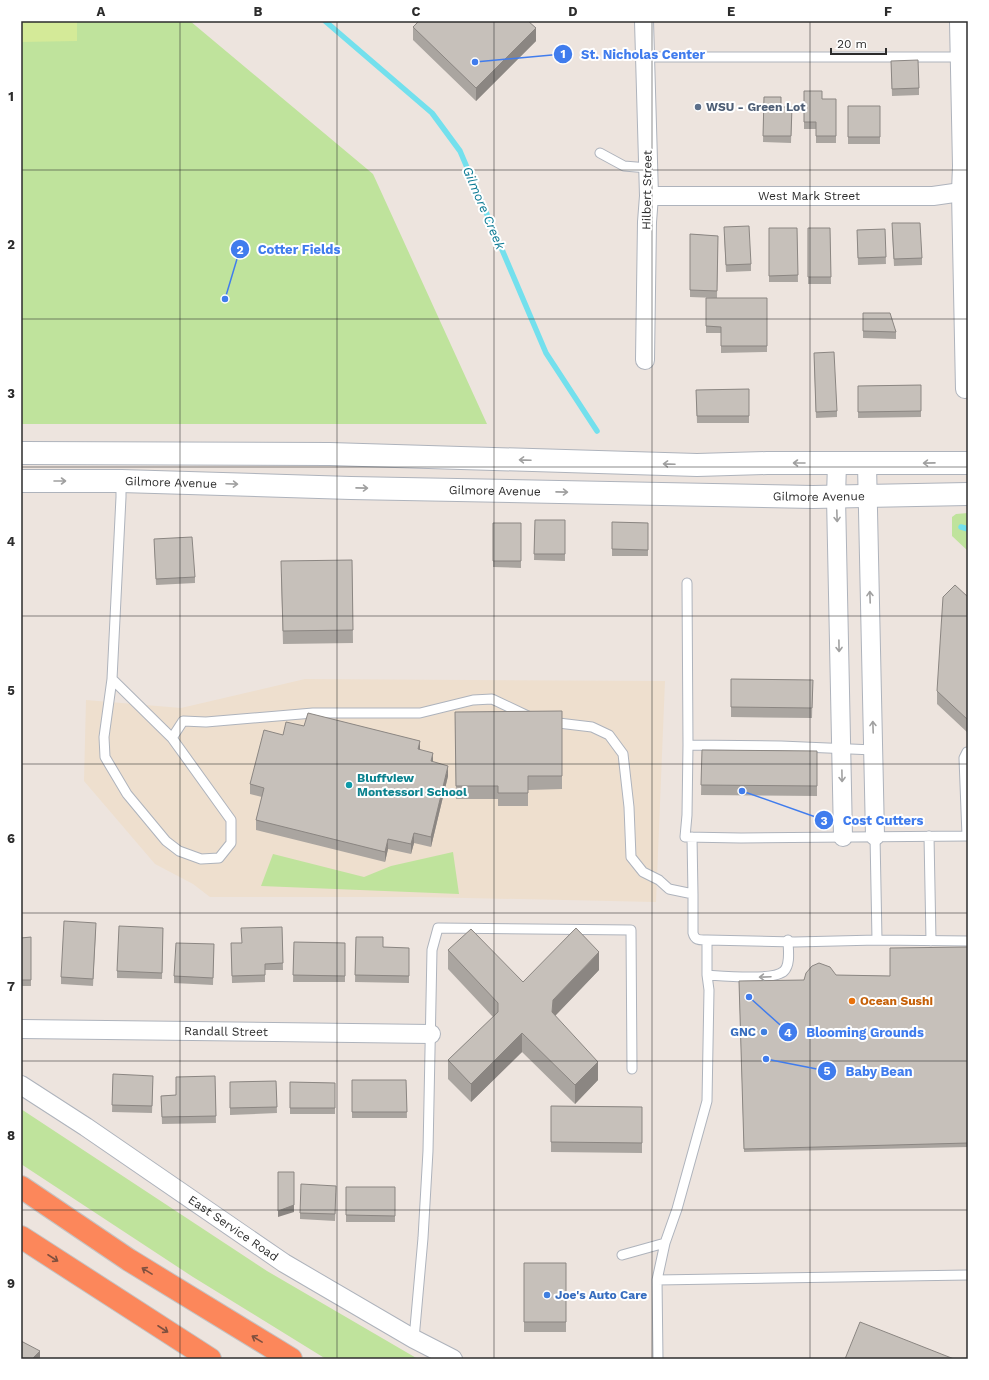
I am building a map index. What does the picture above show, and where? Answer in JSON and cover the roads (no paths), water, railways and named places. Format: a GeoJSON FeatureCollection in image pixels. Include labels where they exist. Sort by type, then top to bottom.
{"type":"FeatureCollection","features":[{"type":"Feature","properties":{"kind":"highway"},"geometry":{"type":"LineString","coordinates":[[21,1187],[129,1260],[291,1359]]}},
{"type":"Feature","properties":{"kind":"highway"},"geometry":{"type":"LineString","coordinates":[[21,1237],[210,1359]]}},
{"type":"Feature","properties":{"kind":"street","name":"Hilbert Street"},"geometry":{"type":"LineString","coordinates":[[644,21],[649,196],[647,222],[645,360]]}},
{"type":"Feature","properties":{"kind":"street"},"geometry":{"type":"LineString","coordinates":[[959,21],[964,57],[962,166],[964,192],[965,389]]}},
{"type":"Feature","properties":{"kind":"street","name":"West Mark Street"},"geometry":{"type":"LineString","coordinates":[[649,196],[932,196],[964,192]]}},
{"type":"Feature","properties":{"kind":"street"},"geometry":{"type":"LineString","coordinates":[[21,453],[330,454],[697,465],[767,463],[968,463]]}},
{"type":"Feature","properties":{"kind":"street"},"geometry":{"type":"LineString","coordinates":[[837,463],[836,497],[843,837]]}},
{"type":"Feature","properties":{"kind":"street"},"geometry":{"type":"LineString","coordinates":[[867,464],[875,836]]}},
{"type":"Feature","properties":{"kind":"street","name":"Gilmore Avenue"},"geometry":{"type":"LineString","coordinates":[[21,481],[121,481],[836,497],[968,494]]}},
{"type":"Feature","properties":{"kind":"street","name":"Randall Street"},"geometry":{"type":"LineString","coordinates":[[21,1029],[431,1034]]}},
{"type":"Feature","properties":{"kind":"street","name":"East Service Road"},"geometry":{"type":"LineString","coordinates":[[21,1086],[86,1127],[284,1263],[414,1339],[453,1359]]}},
{"type":"Feature","properties":{"kind":"lane"},"geometry":{"type":"LineString","coordinates":[[645,57],[964,57]]}},
{"type":"Feature","properties":{"kind":"lane"},"geometry":{"type":"LineString","coordinates":[[600,153],[624,166],[648,168]]}},
{"type":"Feature","properties":{"kind":"lane"},"geometry":{"type":"LineString","coordinates":[[112,679],[172,738],[232,820],[230,843],[219,858],[201,858],[179,851],[166,841],[127,794],[105,757],[104,737],[112,679],[121,481]]}},
{"type":"Feature","properties":{"kind":"lane"},"geometry":{"type":"LineString","coordinates":[[687,583],[688,745],[687,815],[685,837],[968,836],[964,758],[967,752]]}},
{"type":"Feature","properties":{"kind":"lane"},"geometry":{"type":"LineString","coordinates":[[172,738],[183,722],[206,722],[313,713],[420,713],[473,700],[492,699],[538,720],[592,727],[609,735],[623,754],[629,807],[631,857],[643,872],[658,880],[669,889],[693,894]]}},
{"type":"Feature","properties":{"kind":"lane"},"geometry":{"type":"LineString","coordinates":[[688,745],[781,746],[874,750]]}},
{"type":"Feature","properties":{"kind":"lane"},"geometry":{"type":"LineString","coordinates":[[875,836],[877,940]]}},
{"type":"Feature","properties":{"kind":"lane"},"geometry":{"type":"LineString","coordinates":[[928,836],[931,941]]}},
{"type":"Feature","properties":{"kind":"lane"},"geometry":{"type":"LineString","coordinates":[[692,837],[693,933],[696,940],[788,940],[795,942],[877,940],[968,941]]}},
{"type":"Feature","properties":{"kind":"lane"},"geometry":{"type":"LineString","coordinates":[[414,1339],[423,1238],[428,1151],[432,950],[438,928],[631,930],[632,1069]]}},
{"type":"Feature","properties":{"kind":"lane"},"geometry":{"type":"LineString","coordinates":[[658,1359],[657,1280],[665,1243],[679,1202],[707,1101],[709,990],[707,975],[707,940]]}},
{"type":"Feature","properties":{"kind":"lane"},"geometry":{"type":"LineString","coordinates":[[707,975],[778,976],[785,970],[788,964],[788,940]]}},
{"type":"Feature","properties":{"kind":"lane"},"geometry":{"type":"LineString","coordinates":[[622,1255],[665,1243]]}},
{"type":"Feature","properties":{"kind":"lane"},"geometry":{"type":"LineString","coordinates":[[657,1280],[968,1276]]}},
{"type":"Feature","properties":{"kind":"waterway","name":"Gilmore Creek"},"geometry":{"type":"LineString","coordinates":[[325,21],[432,113],[460,151],[546,353],[597,431]]}},
{"type":"Feature","properties":{"kind":"waterway","name":"Gilmore Creek"},"geometry":{"type":"LineString","coordinates":[[961,527],[968,529]]}},
{"type":"Feature","properties":{"kind":"place","name":"St. Nicholas Center"},"geometry":{"type":"Point","coordinates":[475,62]}},
{"type":"Feature","properties":{"kind":"place","name":"WSU - Green Lot"},"geometry":{"type":"Point","coordinates":[698,107]}},
{"type":"Feature","properties":{"kind":"place","name":"Cotter Fields"},"geometry":{"type":"Point","coordinates":[225,299]}},
{"type":"Feature","properties":{"kind":"place","name":"Bluffview Montessori School"},"geometry":{"type":"Point","coordinates":[349,785]}},
{"type":"Feature","properties":{"kind":"place","name":"Cost Cutters"},"geometry":{"type":"Point","coordinates":[742,791]}},
{"type":"Feature","properties":{"kind":"place","name":"Blooming Grounds"},"geometry":{"type":"Point","coordinates":[749,997]}},
{"type":"Feature","properties":{"kind":"place","name":"Ocean Sushi"},"geometry":{"type":"Point","coordinates":[852,1001]}},
{"type":"Feature","properties":{"kind":"place","name":"GNC"},"geometry":{"type":"Point","coordinates":[764,1032]}},
{"type":"Feature","properties":{"kind":"place","name":"Baby Bean"},"geometry":{"type":"Point","coordinates":[766,1059]}},
{"type":"Feature","properties":{"kind":"place","name":"Joe's Auto Care"},"geometry":{"type":"Point","coordinates":[547,1295]}}]}
